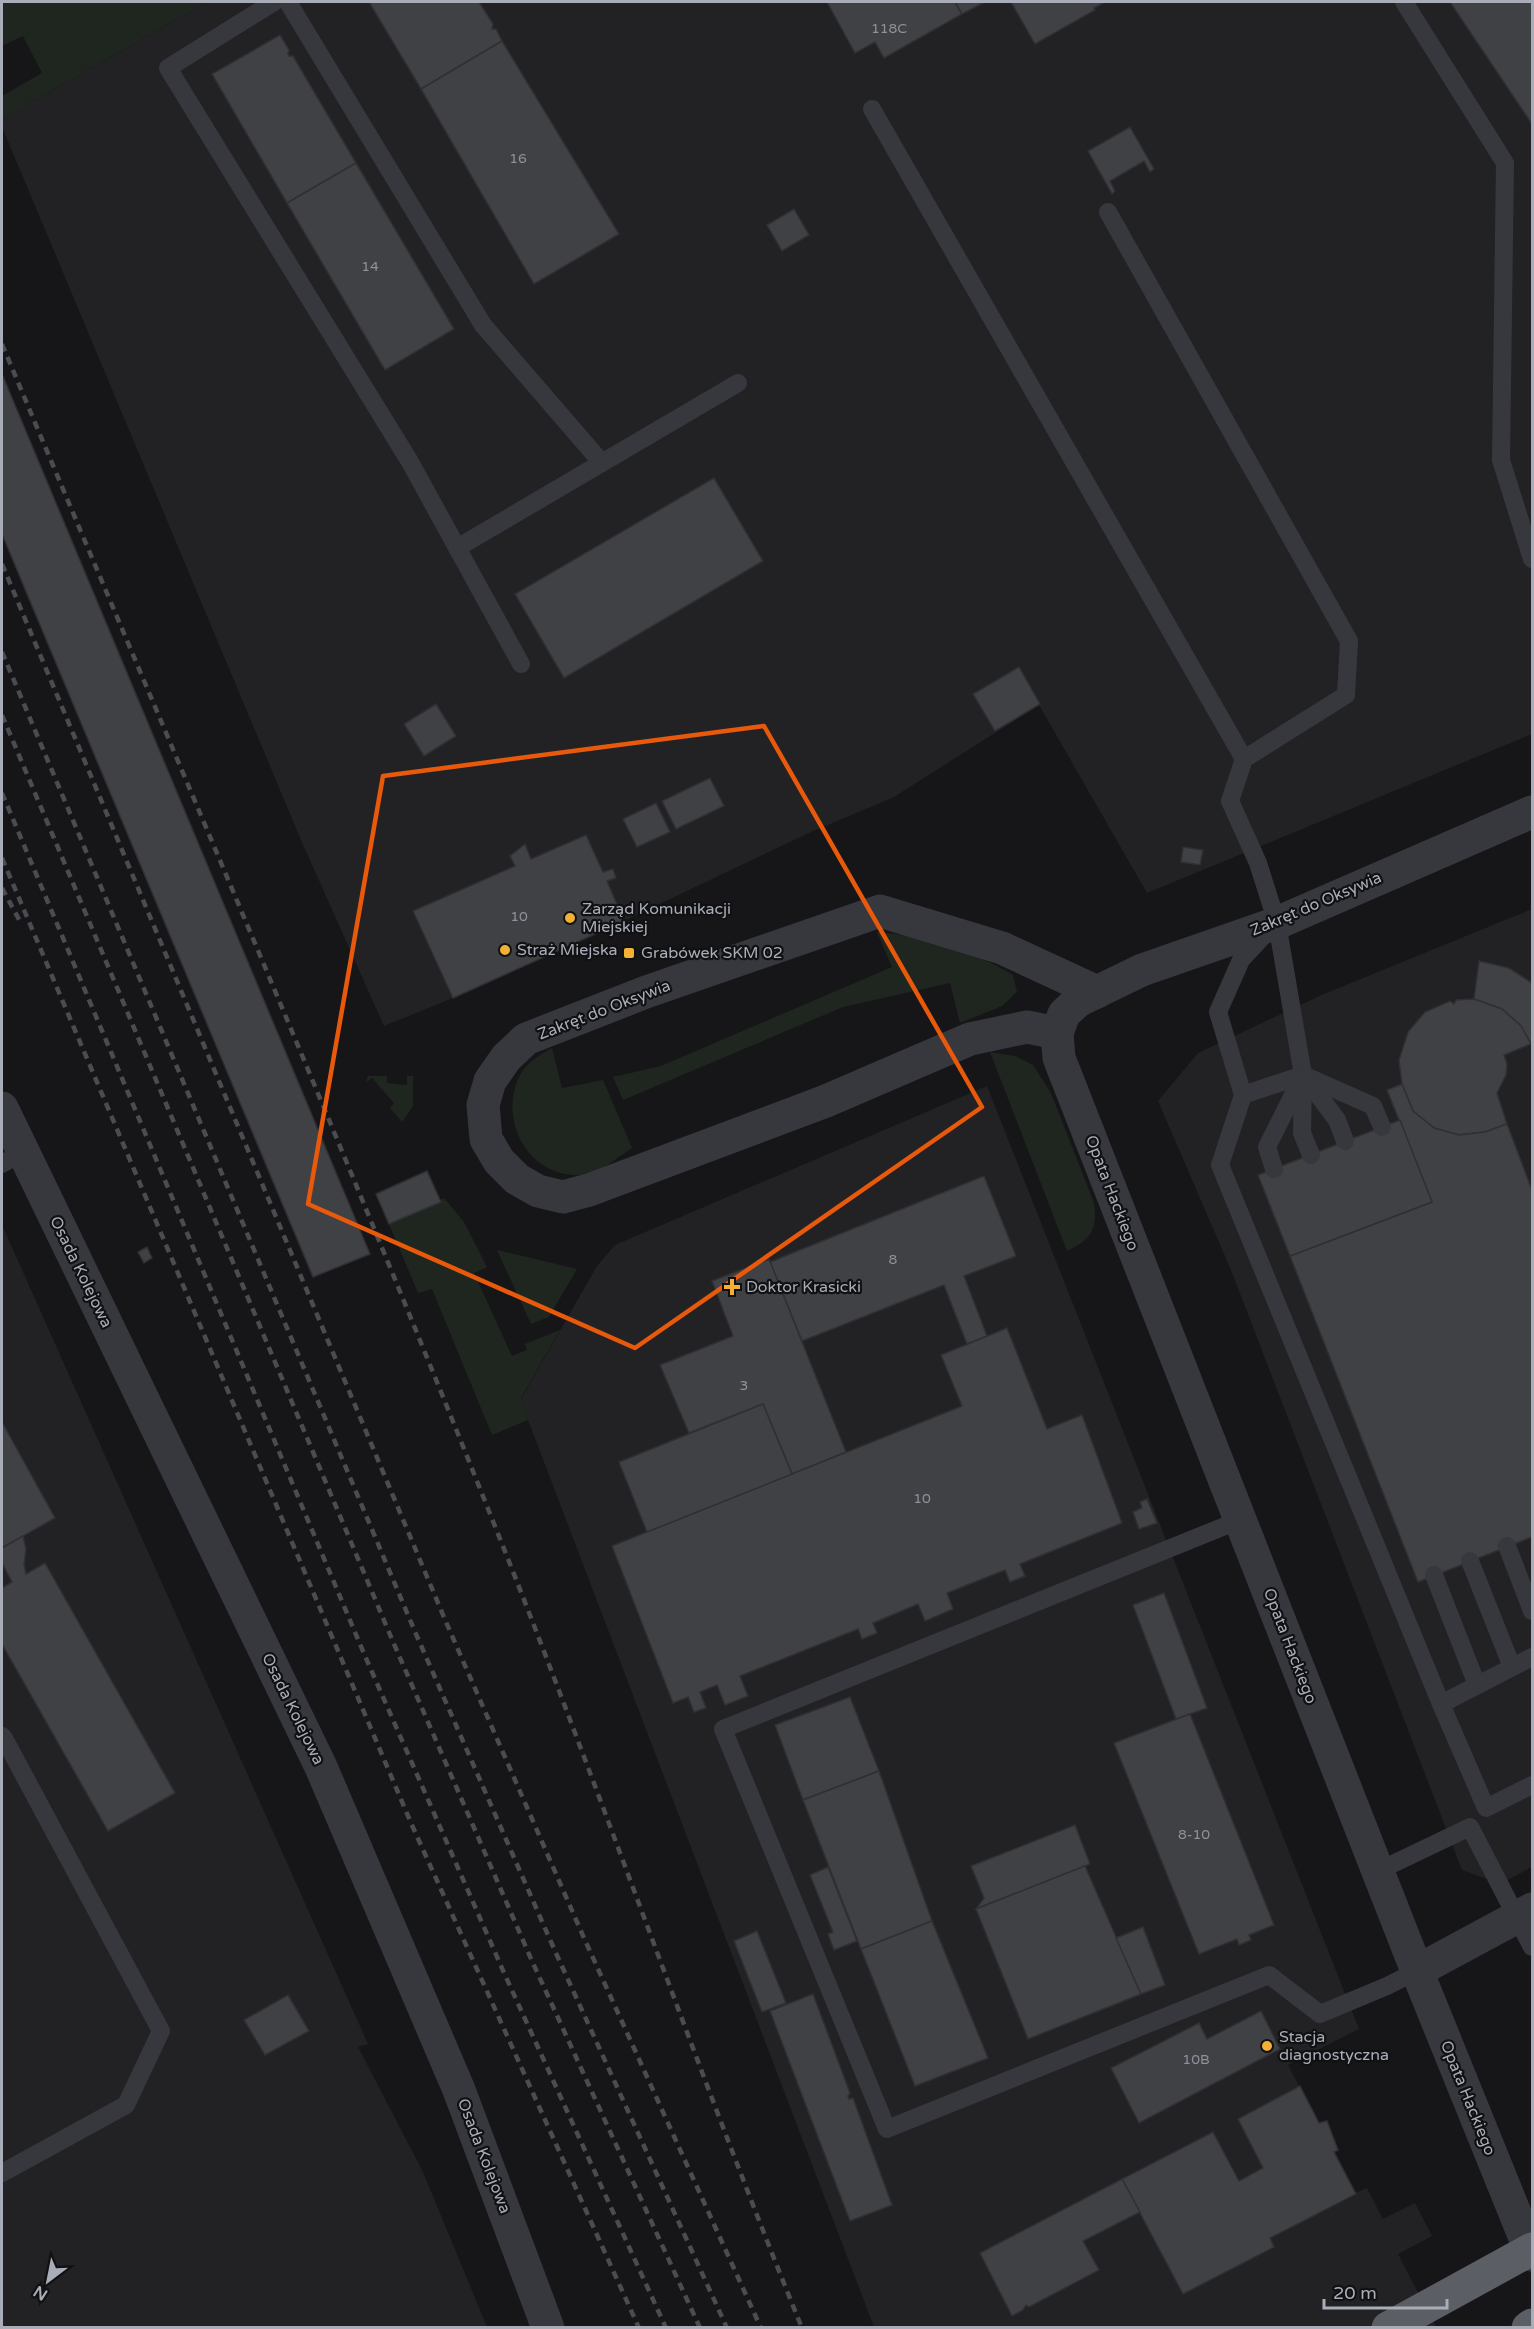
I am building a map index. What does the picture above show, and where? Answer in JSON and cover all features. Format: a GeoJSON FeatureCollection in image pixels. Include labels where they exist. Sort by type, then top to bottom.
{"type":"FeatureCollection","features":[{"type":"Feature","properties":{"kind":"highway"},"geometry":{"type":"LineString","coordinates":[[1388,2328],[1533,2249]]}},
{"type":"Feature","properties":{"kind":"highway"},"geometry":{"type":"LineString","coordinates":[[1528,2328],[1533,2325]]}},
{"type":"Feature","properties":{"kind":"street","name":"Zakręt do Oksywia"},"geometry":{"type":"LineString","coordinates":[[1096,992],[1002,948],[880,911],[646,992],[526,1040],[506,1058],[490,1081],[483,1105],[486,1139],[499,1161],[517,1179],[538,1191],[563,1197],[589,1190],[826,1101],[970,1040],[1026,1028],[1057,1033],[1064,1014],[1078,1001],[1142,970],[1277,923],[1533,812]]}},
{"type":"Feature","properties":{"kind":"street","name":"Opata Hackiego"},"geometry":{"type":"LineString","coordinates":[[1057,1033],[1059,1058],[1417,1971],[1533,2255]]}},
{"type":"Feature","properties":{"kind":"street","name":"Osada Kolejowa"},"geometry":{"type":"LineString","coordinates":[[2,1108],[12,1158],[321,1767],[459,2090],[548,2328]]}},
{"type":"Feature","properties":{"kind":"street"},"geometry":{"type":"LineString","coordinates":[[1417,1971],[1524,1913]]}},
{"type":"Feature","properties":{"kind":"lane"},"geometry":{"type":"LineString","coordinates":[[274,2],[168,68],[410,462],[521,664]]}},
{"type":"Feature","properties":{"kind":"lane"},"geometry":{"type":"LineString","coordinates":[[288,2],[483,325],[602,463]]}},
{"type":"Feature","properties":{"kind":"lane"},"geometry":{"type":"LineString","coordinates":[[1404,2],[1505,163],[1501,460],[1533,559]]}},
{"type":"Feature","properties":{"kind":"lane"},"geometry":{"type":"LineString","coordinates":[[872,109],[1244,759]]}},
{"type":"Feature","properties":{"kind":"lane"},"geometry":{"type":"LineString","coordinates":[[1108,212],[1349,641],[1346,695],[1244,759],[1230,801],[1258,863],[1277,923],[1303,1075],[1302,1133],[1311,1155]]}},
{"type":"Feature","properties":{"kind":"lane"},"geometry":{"type":"LineString","coordinates":[[457,548],[738,382]]}},
{"type":"Feature","properties":{"kind":"lane"},"geometry":{"type":"LineString","coordinates":[[1277,923],[1241,960],[1218,1012],[1243,1095],[1220,1164],[1441,1704],[1486,1808]]}},
{"type":"Feature","properties":{"kind":"lane"},"geometry":{"type":"LineString","coordinates":[[1303,1075],[1337,1120],[1345,1141]]}},
{"type":"Feature","properties":{"kind":"lane"},"geometry":{"type":"LineString","coordinates":[[1275,1169],[1267,1147],[1303,1075]]}},
{"type":"Feature","properties":{"kind":"lane"},"geometry":{"type":"LineString","coordinates":[[1243,1095],[1303,1075],[1373,1106],[1382,1127]]}},
{"type":"Feature","properties":{"kind":"lane"},"geometry":{"type":"LineString","coordinates":[[1240,1520],[723,1729],[886,2129],[1269,1975],[1320,2014],[1417,1971]]}},
{"type":"Feature","properties":{"kind":"lane"},"geometry":{"type":"LineString","coordinates":[[1507,1546],[1533,1611]]}},
{"type":"Feature","properties":{"kind":"lane"},"geometry":{"type":"LineString","coordinates":[[1470,1561],[1512,1667]]}},
{"type":"Feature","properties":{"kind":"lane"},"geometry":{"type":"LineString","coordinates":[[1434,1575],[1477,1685]]}},
{"type":"Feature","properties":{"kind":"lane"},"geometry":{"type":"LineString","coordinates":[[1441,1704],[1533,1657]]}},
{"type":"Feature","properties":{"kind":"lane"},"geometry":{"type":"LineString","coordinates":[[2,1736],[161,2031],[126,2105],[2,2173]]}},
{"type":"Feature","properties":{"kind":"lane"},"geometry":{"type":"LineString","coordinates":[[1378,1871],[1470,1827],[1486,1808],[1533,1785]]}},
{"type":"Feature","properties":{"kind":"lane"},"geometry":{"type":"LineString","coordinates":[[1470,1827],[1524,1913],[1533,1947]]}},
{"type":"Feature","properties":{"kind":"highlighted area"},"geometry":{"type":"Polygon","coordinates":[[[764,726],[982,1107],[635,1348],[308,1204],[383,776],[764,726]]]}},
{"type":"Feature","properties":{"kind":"shaded area"},"geometry":{"type":"Polygon","coordinates":[[[2,2],[207,2],[2,119],[2,96],[42,73],[23,36],[2,46],[2,2]]]}},
{"type":"Feature","properties":{"kind":"shaded area"},"geometry":{"type":"Polygon","coordinates":[[[207,2],[1532,2],[1532,734],[1147,893],[1039,705],[894,797],[811,832],[624,921],[453,998],[384,1026],[301,840],[2,127],[2,119],[207,2]]]}},
{"type":"Feature","properties":{"kind":"shaded area"},"geometry":{"type":"Polygon","coordinates":[[[1532,909],[1532,1867],[1500,1884],[1462,1870],[1231,1270],[1158,1101],[1198,1053],[1324,994],[1532,909]]]}},
{"type":"Feature","properties":{"kind":"shaded area"},"geometry":{"type":"Polygon","coordinates":[[[877,932],[929,941],[982,959],[1013,975],[1017,992],[1002,1006],[960,1023],[950,983],[843,1007],[623,1100],[613,1077],[661,1066],[892,967],[877,932]]]}},
{"type":"Feature","properties":{"kind":"shaded area"},"geometry":{"type":"Polygon","coordinates":[[[552,1048],[562,1088],[603,1080],[632,1148],[589,1174],[564,1174],[548,1168],[535,1159],[524,1146],[517,1131],[513,1114],[513,1096],[518,1079],[528,1064],[552,1048]]]}},
{"type":"Feature","properties":{"kind":"shaded area"},"geometry":{"type":"Polygon","coordinates":[[[990,1052],[1015,1056],[1033,1065],[1051,1093],[1094,1203],[1095,1220],[1091,1233],[1082,1243],[1067,1251],[990,1052]]]}},
{"type":"Feature","properties":{"kind":"shaded area"},"geometry":{"type":"Polygon","coordinates":[[[368,1076],[387,1076],[387,1083],[407,1085],[407,1076],[413,1076],[413,1106],[402,1122],[390,1108],[394,1103],[372,1078],[366,1082],[368,1076]]]}},
{"type":"Feature","properties":{"kind":"shaded area"},"geometry":{"type":"Polygon","coordinates":[[[987,1086],[1359,2029],[1288,2065],[1318,2122],[1327,2121],[1338,2150],[1335,2152],[1355,2193],[1367,2188],[1383,2219],[1415,2203],[1432,2236],[1398,2254],[1436,2327],[874,2327],[528,1420],[521,1399],[597,1266],[615,1245],[987,1086]]]}},
{"type":"Feature","properties":{"kind":"shaded area"},"geometry":{"type":"Polygon","coordinates":[[[444,1198],[464,1222],[487,1267],[474,1273],[512,1356],[527,1350],[525,1344],[560,1330],[521,1398],[528,1420],[492,1435],[432,1289],[418,1293],[389,1224],[440,1202],[444,1198]]]}},
{"type":"Feature","properties":{"kind":"shaded area"},"geometry":{"type":"Polygon","coordinates":[[[2,1225],[368,2044],[358,2047],[423,2172],[487,2327],[2,2327],[2,1225]]]}},
{"type":"Feature","properties":{"kind":"shaded area"},"geometry":{"type":"Polygon","coordinates":[[[497,1250],[577,1269],[549,1317],[531,1324],[497,1250]]]}},
{"type":"Feature","properties":{"kind":"building"},"geometry":{"type":"Polygon","coordinates":[[[369,2],[479,2],[493,24],[492,29],[496,29],[502,41],[421,89],[369,2]]]}},
{"type":"Feature","properties":{"kind":"building"},"geometry":{"type":"Polygon","coordinates":[[[827,2],[955,2],[962,14],[884,58],[875,42],[855,53],[827,2]]]}},
{"type":"Feature","properties":{"kind":"building"},"geometry":{"type":"Polygon","coordinates":[[[955,2],[985,2],[962,14],[955,2]]]}},
{"type":"Feature","properties":{"kind":"building"},"geometry":{"type":"Polygon","coordinates":[[[1011,2],[1105,2],[1035,44],[1011,2]]]}},
{"type":"Feature","properties":{"kind":"building"},"geometry":{"type":"Polygon","coordinates":[[[1450,2],[1532,2],[1532,124],[1450,2]]]}},
{"type":"Feature","properties":{"kind":"building"},"geometry":{"type":"Polygon","coordinates":[[[280,35],[289,50],[289,56],[293,56],[356,163],[287,203],[212,74],[280,35]]]}},
{"type":"Feature","properties":{"kind":"building"},"geometry":{"type":"Polygon","coordinates":[[[502,41],[619,234],[534,284],[421,89],[502,41]]]}},
{"type":"Feature","properties":{"kind":"building"},"geometry":{"type":"Polygon","coordinates":[[[1130,127],[1154,169],[1150,172],[1144,161],[1110,181],[1115,191],[1112,194],[1088,151],[1130,127]]]}},
{"type":"Feature","properties":{"kind":"building"},"geometry":{"type":"Polygon","coordinates":[[[356,163],[454,329],[385,370],[287,203],[356,163]]]}},
{"type":"Feature","properties":{"kind":"building"},"geometry":{"type":"Polygon","coordinates":[[[794,209],[809,235],[782,251],[767,225],[794,209]]]}},
{"type":"Feature","properties":{"kind":"building"},"geometry":{"type":"Polygon","coordinates":[[[2,374],[370,1254],[313,1277],[2,534],[2,374]]]}},
{"type":"Feature","properties":{"kind":"building"},"geometry":{"type":"Polygon","coordinates":[[[714,478],[763,561],[564,678],[515,594],[714,478]]]}},
{"type":"Feature","properties":{"kind":"building"},"geometry":{"type":"Polygon","coordinates":[[[1019,667],[1040,704],[995,731],[973,694],[1019,667]]]}},
{"type":"Feature","properties":{"kind":"building"},"geometry":{"type":"Polygon","coordinates":[[[436,704],[456,736],[424,756],[404,724],[436,704]]]}},
{"type":"Feature","properties":{"kind":"building"},"geometry":{"type":"Polygon","coordinates":[[[710,778],[724,806],[676,829],[662,801],[710,778]]]}},
{"type":"Feature","properties":{"kind":"building"},"geometry":{"type":"Polygon","coordinates":[[[656,803],[670,832],[637,847],[623,819],[656,803]]]}},
{"type":"Feature","properties":{"kind":"building"},"geometry":{"type":"Polygon","coordinates":[[[586,835],[603,872],[613,869],[616,878],[607,881],[624,921],[453,998],[413,911],[515,866],[510,856],[525,844],[531,859],[586,835]]]}},
{"type":"Feature","properties":{"kind":"building"},"geometry":{"type":"Polygon","coordinates":[[[1183,847],[1203,850],[1200,865],[1181,862],[1183,847]]]}},
{"type":"Feature","properties":{"kind":"building"},"geometry":{"type":"Polygon","coordinates":[[[1479,961],[1509,968],[1532,983],[1532,1044],[1521,1026],[1502,1009],[1474,999],[1479,961]]]}},
{"type":"Feature","properties":{"kind":"building"},"geometry":{"type":"Polygon","coordinates":[[[1474,999],[1502,1009],[1521,1026],[1531,1044],[1504,1055],[1507,1064],[1506,1075],[1497,1093],[1507,1124],[1485,1132],[1459,1135],[1434,1128],[1413,1111],[1402,1084],[1399,1060],[1408,1032],[1425,1012],[1450,1001],[1454,1004],[1456,1000],[1474,999]]]}},
{"type":"Feature","properties":{"kind":"building"},"geometry":{"type":"Polygon","coordinates":[[[1402,1084],[1413,1111],[1434,1128],[1459,1135],[1485,1132],[1507,1124],[1532,1190],[1532,1537],[1418,1582],[1290,1256],[1432,1202],[1387,1090],[1402,1084]]]}},
{"type":"Feature","properties":{"kind":"building"},"geometry":{"type":"Polygon","coordinates":[[[1400,1120],[1432,1202],[1290,1256],[1258,1175],[1400,1120]]]}},
{"type":"Feature","properties":{"kind":"building"},"geometry":{"type":"Polygon","coordinates":[[[427,1171],[441,1202],[389,1224],[376,1194],[427,1171]]]}},
{"type":"Feature","properties":{"kind":"building"},"geometry":{"type":"Polygon","coordinates":[[[984,1176],[1016,1256],[964,1276],[987,1336],[967,1344],[944,1285],[802,1341],[770,1262],[984,1176]]]}},
{"type":"Feature","properties":{"kind":"building"},"geometry":{"type":"Polygon","coordinates":[[[147,1247],[152,1258],[144,1263],[138,1252],[147,1247]]]}},
{"type":"Feature","properties":{"kind":"building"},"geometry":{"type":"Polygon","coordinates":[[[769,1259],[846,1452],[792,1474],[763,1404],[689,1433],[660,1365],[733,1336],[712,1281],[769,1259]]]}},
{"type":"Feature","properties":{"kind":"building"},"geometry":{"type":"Polygon","coordinates":[[[1007,1328],[1047,1429],[1082,1415],[1122,1523],[1020,1564],[1025,1576],[1010,1582],[1005,1570],[947,1593],[953,1609],[925,1621],[918,1604],[873,1623],[877,1633],[862,1639],[858,1629],[740,1676],[748,1696],[725,1705],[717,1685],[700,1692],[706,1708],[694,1712],[688,1697],[673,1703],[612,1546],[962,1406],[941,1355],[1007,1328]]]}},
{"type":"Feature","properties":{"kind":"building"},"geometry":{"type":"Polygon","coordinates":[[[763,1404],[792,1474],[647,1532],[619,1462],[763,1404]]]}},
{"type":"Feature","properties":{"kind":"building"},"geometry":{"type":"Polygon","coordinates":[[[2,1422],[55,1518],[2,1548],[2,1422]]]}},
{"type":"Feature","properties":{"kind":"building"},"geometry":{"type":"Polygon","coordinates":[[[1147,1499],[1157,1523],[1139,1529],[1133,1512],[1142,1508],[1140,1502],[1147,1499]]]}},
{"type":"Feature","properties":{"kind":"building"},"geometry":{"type":"Polygon","coordinates":[[[23,1536],[26,1549],[24,1564],[26,1574],[45,1563],[175,1793],[108,1831],[2,1644],[2,1588],[12,1582],[2,1563],[2,1548],[23,1536]]]}},
{"type":"Feature","properties":{"kind":"building"},"geometry":{"type":"Polygon","coordinates":[[[1164,1593],[1207,1708],[1176,1719],[1133,1605],[1164,1593]]]}},
{"type":"Feature","properties":{"kind":"building"},"geometry":{"type":"Polygon","coordinates":[[[850,1697],[879,1771],[803,1800],[775,1725],[850,1697]]]}},
{"type":"Feature","properties":{"kind":"building"},"geometry":{"type":"Polygon","coordinates":[[[1190,1714],[1274,1925],[1249,1935],[1251,1940],[1239,1945],[1237,1939],[1199,1954],[1114,1743],[1190,1714]]]}},
{"type":"Feature","properties":{"kind":"building"},"geometry":{"type":"Polygon","coordinates":[[[879,1771],[932,1921],[861,1949],[803,1800],[879,1771]]]}},
{"type":"Feature","properties":{"kind":"building"},"geometry":{"type":"Polygon","coordinates":[[[1075,1825],[1090,1864],[976,1909],[984,1898],[971,1866],[1075,1825]]]}},
{"type":"Feature","properties":{"kind":"building"},"geometry":{"type":"Polygon","coordinates":[[[1085,1866],[1141,1994],[1028,2039],[976,1909],[1085,1866]]]}},
{"type":"Feature","properties":{"kind":"building"},"geometry":{"type":"Polygon","coordinates":[[[828,1867],[857,1941],[834,1950],[828,1934],[833,1932],[810,1875],[828,1867]]]}},
{"type":"Feature","properties":{"kind":"building"},"geometry":{"type":"Polygon","coordinates":[[[932,1921],[988,2058],[915,2086],[861,1949],[932,1921]]]}},
{"type":"Feature","properties":{"kind":"building"},"geometry":{"type":"Polygon","coordinates":[[[1143,1927],[1165,1985],[1141,1994],[1116,1938],[1143,1927]]]}},
{"type":"Feature","properties":{"kind":"building"},"geometry":{"type":"Polygon","coordinates":[[[757,1931],[786,2003],[762,2012],[734,1941],[757,1931]]]}},
{"type":"Feature","properties":{"kind":"building"},"geometry":{"type":"Polygon","coordinates":[[[813,1994],[850,2093],[849,2099],[853,2098],[892,2205],[850,2221],[770,2011],[813,1994]]]}},
{"type":"Feature","properties":{"kind":"building"},"geometry":{"type":"Polygon","coordinates":[[[288,1995],[309,2031],[265,2055],[244,2020],[288,1995]]]}},
{"type":"Feature","properties":{"kind":"building"},"geometry":{"type":"Polygon","coordinates":[[[1261,2011],[1280,2049],[1139,2123],[1111,2068],[1199,2023],[1207,2039],[1261,2011]]]}},
{"type":"Feature","properties":{"kind":"building"},"geometry":{"type":"Polygon","coordinates":[[[1300,2086],[1319,2123],[1327,2121],[1338,2150],[1334,2152],[1356,2194],[1270,2238],[1274,2247],[1183,2294],[1122,2179],[1213,2132],[1239,2181],[1263,2168],[1238,2119],[1300,2086]]]}},
{"type":"Feature","properties":{"kind":"building"},"geometry":{"type":"Polygon","coordinates":[[[1122,2179],[1140,2212],[1083,2241],[1099,2270],[1029,2307],[1026,2305],[1023,2310],[1012,2316],[980,2253],[1122,2179]]]}},
{"type":"Feature","properties":{"kind":"railway"},"geometry":{"type":"LineString","coordinates":[[2,344],[323,1105],[449,1411],[547,1659],[727,2138],[802,2328]]}},
{"type":"Feature","properties":{"kind":"railway"},"geometry":{"type":"LineString","coordinates":[[2,564],[446,1622],[584,1938],[761,2328]]}},
{"type":"Feature","properties":{"kind":"railway"},"geometry":{"type":"LineString","coordinates":[[2,652],[416,1634],[555,1951],[727,2328]]}},
{"type":"Feature","properties":{"kind":"railway"},"geometry":{"type":"LineString","coordinates":[[2,715],[394,1644],[532,1961],[700,2328]]}},
{"type":"Feature","properties":{"kind":"railway"},"geometry":{"type":"LineString","coordinates":[[2,793],[365,1656],[505,1975],[666,2328]]}},
{"type":"Feature","properties":{"kind":"railway"},"geometry":{"type":"LineString","coordinates":[[2,858],[411,1823],[639,2328]]}},
{"type":"Feature","properties":{"kind":"railway"},"geometry":{"type":"LineString","coordinates":[[2,888],[22,925]]}},
{"type":"Feature","properties":{"kind":"place","name":"Zarząd Komunikacji Miejskiej"},"geometry":{"type":"Point","coordinates":[570,918]}},
{"type":"Feature","properties":{"kind":"place","name":"Straż Miejska"},"geometry":{"type":"Point","coordinates":[505,950]}},
{"type":"Feature","properties":{"kind":"place","name":"Grabówek SKM 02"},"geometry":{"type":"Point","coordinates":[629,953]}},
{"type":"Feature","properties":{"kind":"place","name":"Doktor Krasicki"},"geometry":{"type":"Point","coordinates":[732,1287]}},
{"type":"Feature","properties":{"kind":"place","name":"Stacja diagnostyczna"},"geometry":{"type":"Point","coordinates":[1267,2046]}}]}
